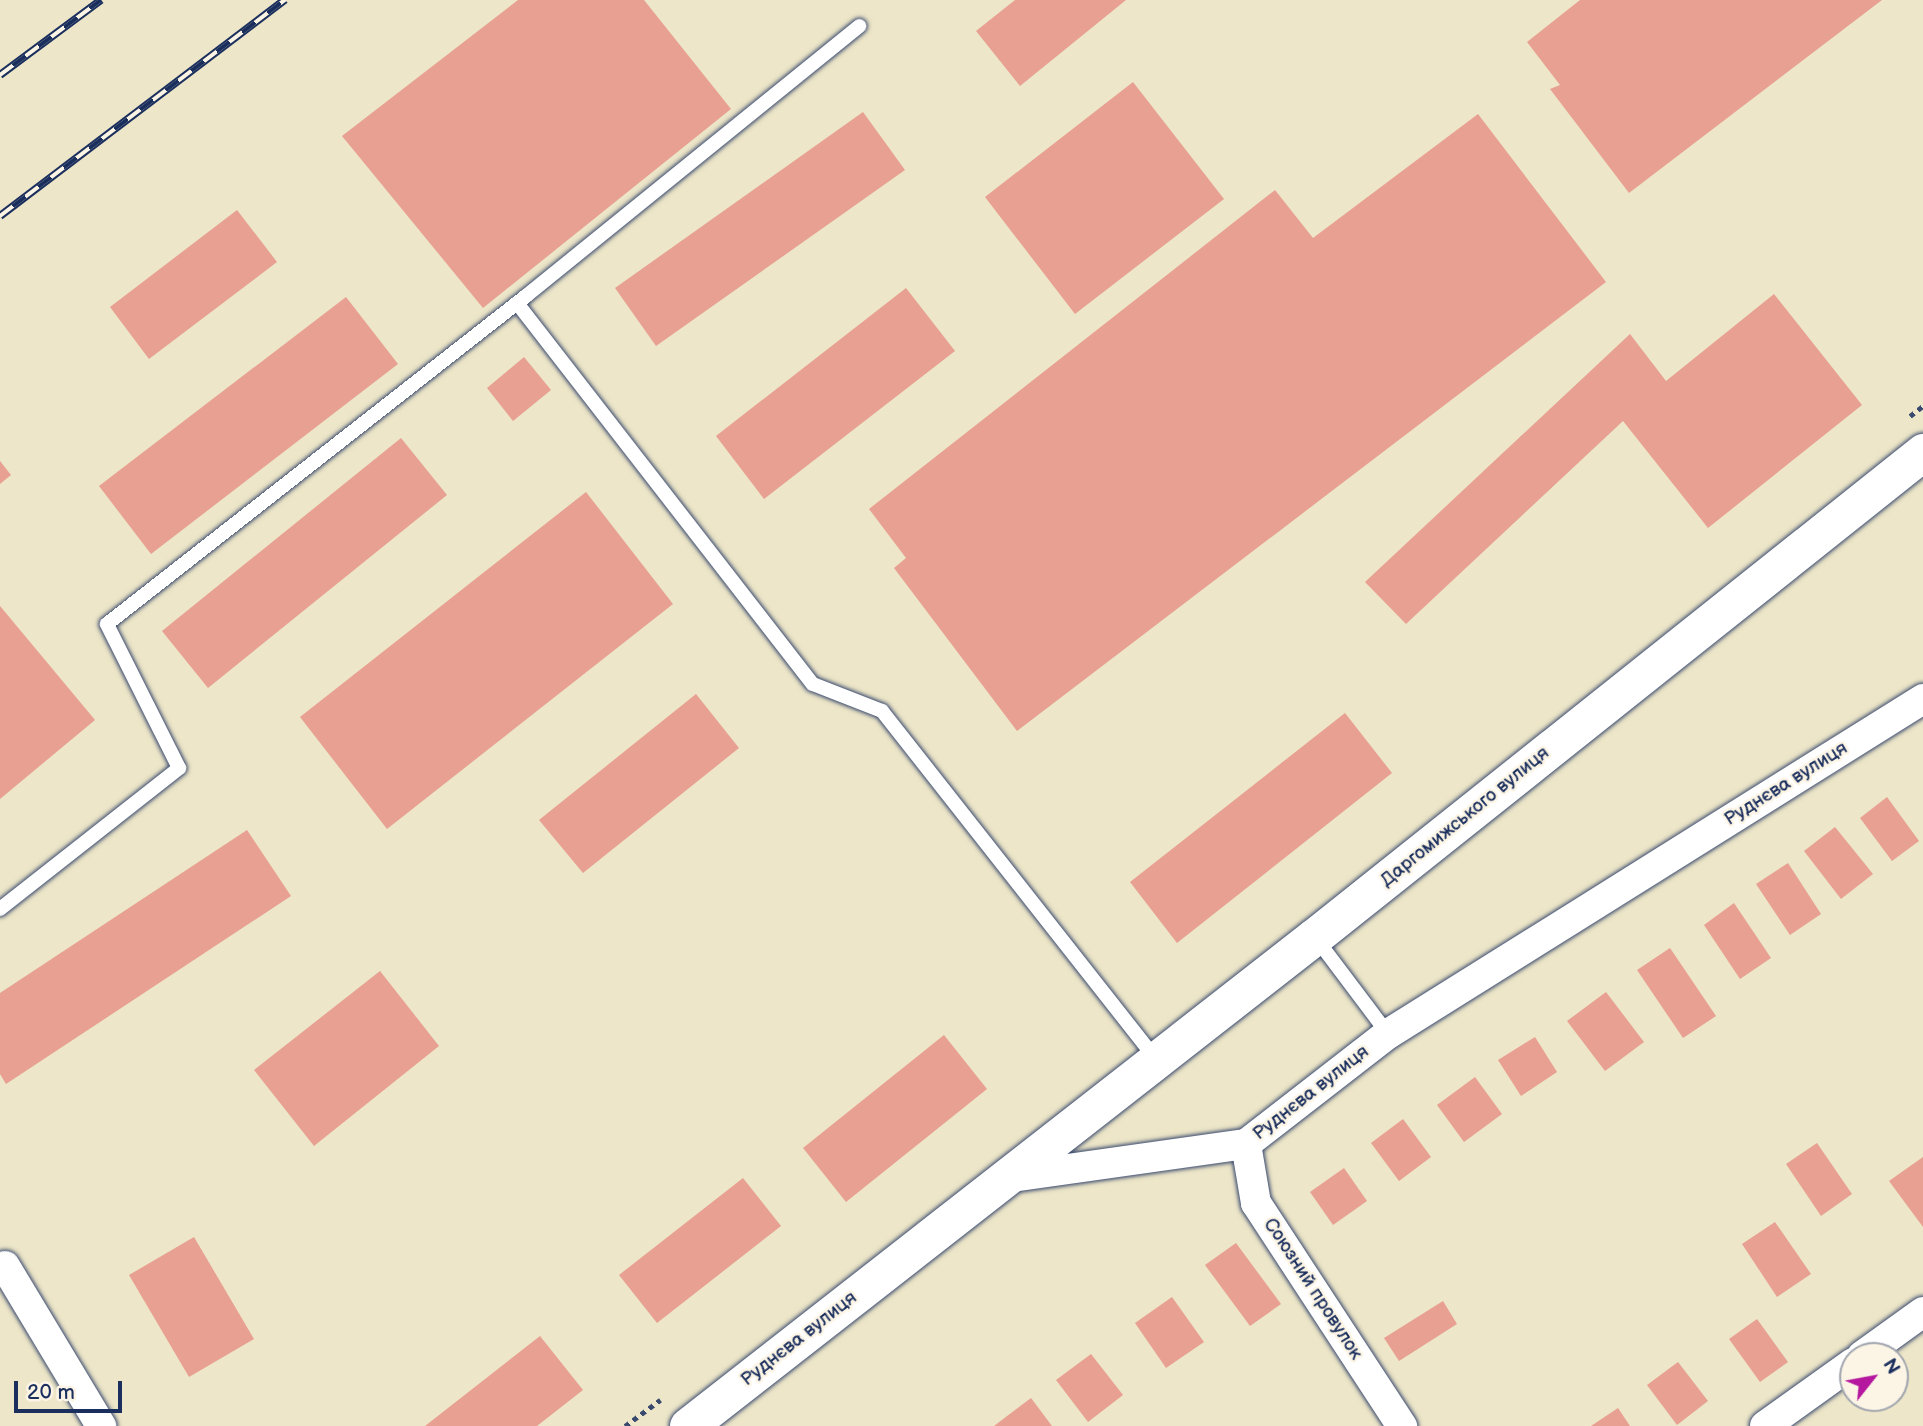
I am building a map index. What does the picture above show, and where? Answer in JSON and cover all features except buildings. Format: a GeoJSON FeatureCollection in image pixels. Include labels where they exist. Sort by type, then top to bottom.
{"type":"FeatureCollection","features":[{"type":"Feature","properties":{"kind":"street","name":"Даргомижського вулиця"},"geometry":{"type":"LineString","coordinates":[[1004,1178],[1314,937],[1923,452]]}},
{"type":"Feature","properties":{"kind":"street","name":"Руднєва вулиця"},"geometry":{"type":"LineString","coordinates":[[688,1426],[1004,1178],[1246,1144],[1388,1034],[1923,699]]}},
{"type":"Feature","properties":{"kind":"street","name":"Союзний провулок"},"geometry":{"type":"LineString","coordinates":[[1246,1144],[1256,1203],[1402,1426]]}},
{"type":"Feature","properties":{"kind":"street"},"geometry":{"type":"LineString","coordinates":[[5,1266],[101,1426]]}},
{"type":"Feature","properties":{"kind":"street"},"geometry":{"type":"LineString","coordinates":[[1881,1342],[1923,1312]]}},
{"type":"Feature","properties":{"kind":"street"},"geometry":{"type":"LineString","coordinates":[[1765,1426],[1839,1373]]}},
{"type":"Feature","properties":{"kind":"lane"},"geometry":{"type":"LineString","coordinates":[[0,909],[179,768],[107,624],[517,303],[859,26]]}},
{"type":"Feature","properties":{"kind":"lane"},"geometry":{"type":"LineString","coordinates":[[517,303],[813,684],[882,711],[1156,1059]]}},
{"type":"Feature","properties":{"kind":"lane"},"geometry":{"type":"LineString","coordinates":[[1314,937],[1388,1034]]}},
{"type":"Feature","properties":{"kind":"railway"},"geometry":{"type":"LineString","coordinates":[[0,75],[101,0]]}},
{"type":"Feature","properties":{"kind":"railway"},"geometry":{"type":"LineString","coordinates":[[0,216],[285,0]]}}]}
